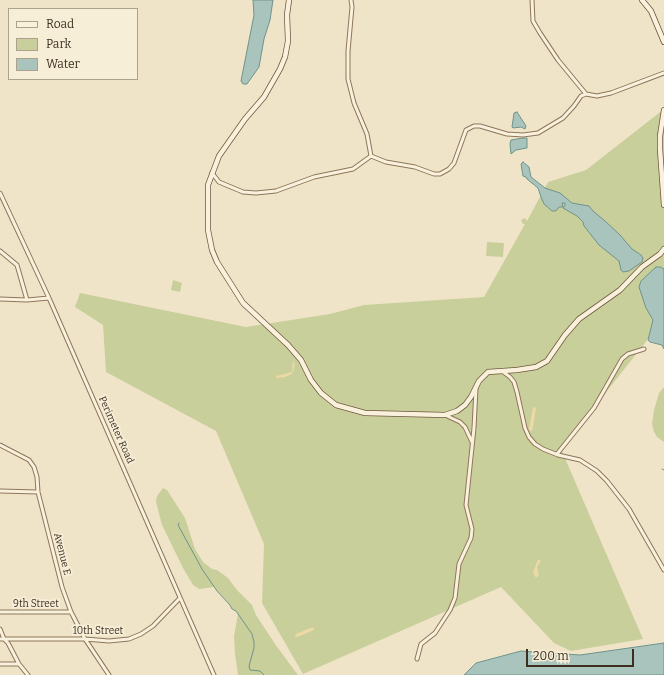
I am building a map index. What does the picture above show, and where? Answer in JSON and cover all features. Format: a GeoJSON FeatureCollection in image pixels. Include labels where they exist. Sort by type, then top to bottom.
{"type":"FeatureCollection","features":[{"type":"Feature","properties":{"kind":"street"},"geometry":{"type":"LineString","coordinates":[[289,0],[287,15],[288,41],[285,57],[280,69],[264,97],[245,119],[219,156],[208,185],[208,230],[212,250],[217,262],[243,303],[288,345],[300,360],[311,380],[321,393],[336,405],[365,413],[445,415],[452,417],[465,427],[473,444]]}},
{"type":"Feature","properties":{"kind":"street"},"geometry":{"type":"LineString","coordinates":[[351,0],[352,7],[348,51],[348,79],[354,102],[367,134],[371,156]]}},
{"type":"Feature","properties":{"kind":"street"},"geometry":{"type":"LineString","coordinates":[[532,0],[533,21],[563,66],[586,94]]}},
{"type":"Feature","properties":{"kind":"street"},"geometry":{"type":"LineString","coordinates":[[642,0],[651,11],[664,42]]}},
{"type":"Feature","properties":{"kind":"street"},"geometry":{"type":"LineString","coordinates":[[371,156],[386,162],[415,167],[434,174],[445,172],[454,163],[466,130],[474,126],[480,126],[507,134],[523,135],[538,133],[563,118],[581,96],[586,94],[597,96],[611,93],[664,73]]}},
{"type":"Feature","properties":{"kind":"street"},"geometry":{"type":"LineString","coordinates":[[664,110],[660,136],[660,149],[664,205]]}},
{"type":"Feature","properties":{"kind":"street"},"geometry":{"type":"LineString","coordinates":[[212,173],[218,182],[227,186],[243,192],[265,193],[276,191],[314,177],[353,169],[371,156]]}},
{"type":"Feature","properties":{"kind":"street","name":"Perimeter Road"},"geometry":{"type":"LineString","coordinates":[[0,193],[49,298],[214,675]]}},
{"type":"Feature","properties":{"kind":"street"},"geometry":{"type":"LineString","coordinates":[[445,415],[457,411],[465,405],[479,381],[488,372],[536,367],[547,360],[579,319],[620,290],[642,267],[660,254],[664,249]]}},
{"type":"Feature","properties":{"kind":"street"},"geometry":{"type":"LineString","coordinates":[[0,251],[17,266],[27,300]]}},
{"type":"Feature","properties":{"kind":"street"},"geometry":{"type":"LineString","coordinates":[[0,299],[27,300],[49,298]]}},
{"type":"Feature","properties":{"kind":"street"},"geometry":{"type":"LineString","coordinates":[[557,454],[594,408],[622,359],[628,354],[644,349]]}},
{"type":"Feature","properties":{"kind":"street"},"geometry":{"type":"LineString","coordinates":[[501,370],[514,382],[525,428],[529,437],[535,444],[557,454],[580,460],[597,471],[607,481],[629,509],[664,570]]}},
{"type":"Feature","properties":{"kind":"street"},"geometry":{"type":"LineString","coordinates":[[418,659],[421,644],[435,633],[450,610],[455,598],[459,564],[471,538],[472,529],[466,505],[473,444],[476,387]]}},
{"type":"Feature","properties":{"kind":"street","name":"Avenue E"},"geometry":{"type":"LineString","coordinates":[[0,445],[29,460],[34,467],[38,492],[62,587],[71,612],[85,639],[109,675]]}},
{"type":"Feature","properties":{"kind":"street"},"geometry":{"type":"LineString","coordinates":[[0,491],[38,492]]}},
{"type":"Feature","properties":{"kind":"street","name":"10th Street"},"geometry":{"type":"LineString","coordinates":[[0,639],[119,640],[137,636],[153,626],[180,598]]}},
{"type":"Feature","properties":{"kind":"street","name":"9th Street"},"geometry":{"type":"LineString","coordinates":[[0,612],[71,612]]}},
{"type":"Feature","properties":{"kind":"street"},"geometry":{"type":"LineString","coordinates":[[0,629],[4,639],[8,643],[19,664],[28,675]]}},
{"type":"Feature","properties":{"kind":"street"},"geometry":{"type":"LineString","coordinates":[[0,664],[19,664]]}},
{"type":"Feature","properties":{"kind":"green space"},"geometry":{"type":"Polygon","coordinates":[[[664,109],[664,319],[561,449],[643,639],[571,651],[554,643],[501,587],[303,674],[262,603],[264,544],[216,431],[106,372],[103,325],[75,307],[80,293],[246,327],[330,314],[364,305],[484,297],[525,224],[523,224],[521,220],[525,218],[527,221],[548,182],[586,170],[664,109]]]}},
{"type":"Feature","properties":{"kind":"green space"},"geometry":{"type":"Polygon","coordinates":[[[487,242],[504,243],[503,257],[486,256],[487,242]]]}},
{"type":"Feature","properties":{"kind":"green space"},"geometry":{"type":"Polygon","coordinates":[[[173,280],[182,283],[180,292],[171,290],[173,280]]]}},
{"type":"Feature","properties":{"kind":"green space"},"geometry":{"type":"Polygon","coordinates":[[[664,387],[664,442],[657,437],[652,424],[659,393],[664,387]]]}},
{"type":"Feature","properties":{"kind":"green space"},"geometry":{"type":"Polygon","coordinates":[[[163,488],[167,490],[185,518],[195,549],[203,562],[228,578],[237,590],[252,605],[256,615],[275,644],[298,675],[238,675],[234,636],[238,614],[214,587],[199,589],[193,585],[162,525],[156,502],[157,496],[163,488]]]}},
{"type":"Feature","properties":{"kind":"sand"},"geometry":{"type":"Polygon","coordinates":[[[293,360],[295,365],[292,374],[285,377],[276,378],[276,376],[292,372],[293,360]]]}},
{"type":"Feature","properties":{"kind":"sand"},"geometry":{"type":"Polygon","coordinates":[[[535,407],[533,427],[532,431],[530,431],[529,429],[533,408],[535,407]]]}},
{"type":"Feature","properties":{"kind":"sand"},"geometry":{"type":"Polygon","coordinates":[[[538,559],[541,561],[537,567],[539,575],[536,578],[533,573],[538,559]]]}},
{"type":"Feature","properties":{"kind":"sand"},"geometry":{"type":"Polygon","coordinates":[[[310,628],[314,628],[314,630],[295,638],[296,634],[310,628]]]}},
{"type":"Feature","properties":{"kind":"water"},"geometry":{"type":"Polygon","coordinates":[[[253,0],[273,0],[259,67],[247,84],[243,84],[241,81],[254,15],[253,0]]]}},
{"type":"Feature","properties":{"kind":"water"},"geometry":{"type":"Polygon","coordinates":[[[517,112],[526,126],[525,129],[521,127],[512,127],[514,113],[517,112]]]}},
{"type":"Feature","properties":{"kind":"water"},"geometry":{"type":"Polygon","coordinates":[[[527,138],[527,148],[516,150],[511,154],[511,140],[527,138]]]}},
{"type":"Feature","properties":{"kind":"water"},"geometry":{"type":"Polygon","coordinates":[[[523,162],[529,167],[531,177],[545,188],[560,193],[572,203],[589,206],[620,235],[632,249],[641,255],[643,258],[642,262],[629,271],[623,272],[619,261],[599,245],[584,226],[583,222],[577,216],[563,208],[565,203],[562,203],[563,207],[559,207],[555,211],[552,211],[544,204],[538,188],[523,176],[521,164],[523,162]]]}},
{"type":"Feature","properties":{"kind":"water"},"geometry":{"type":"Polygon","coordinates":[[[656,267],[664,269],[664,349],[662,345],[650,342],[648,340],[653,320],[646,308],[639,287],[641,281],[656,267]]]}},
{"type":"Feature","properties":{"kind":"water"},"geometry":{"type":"Polygon","coordinates":[[[664,643],[664,675],[464,675],[476,663],[521,651],[580,655],[664,643]]]}},
{"type":"Feature","properties":{"kind":"waterway"},"geometry":{"type":"LineString","coordinates":[[179,523],[178,525],[202,569],[217,591],[232,609],[236,611],[252,634],[254,648],[249,666],[250,670],[260,671],[264,675]]}}]}
